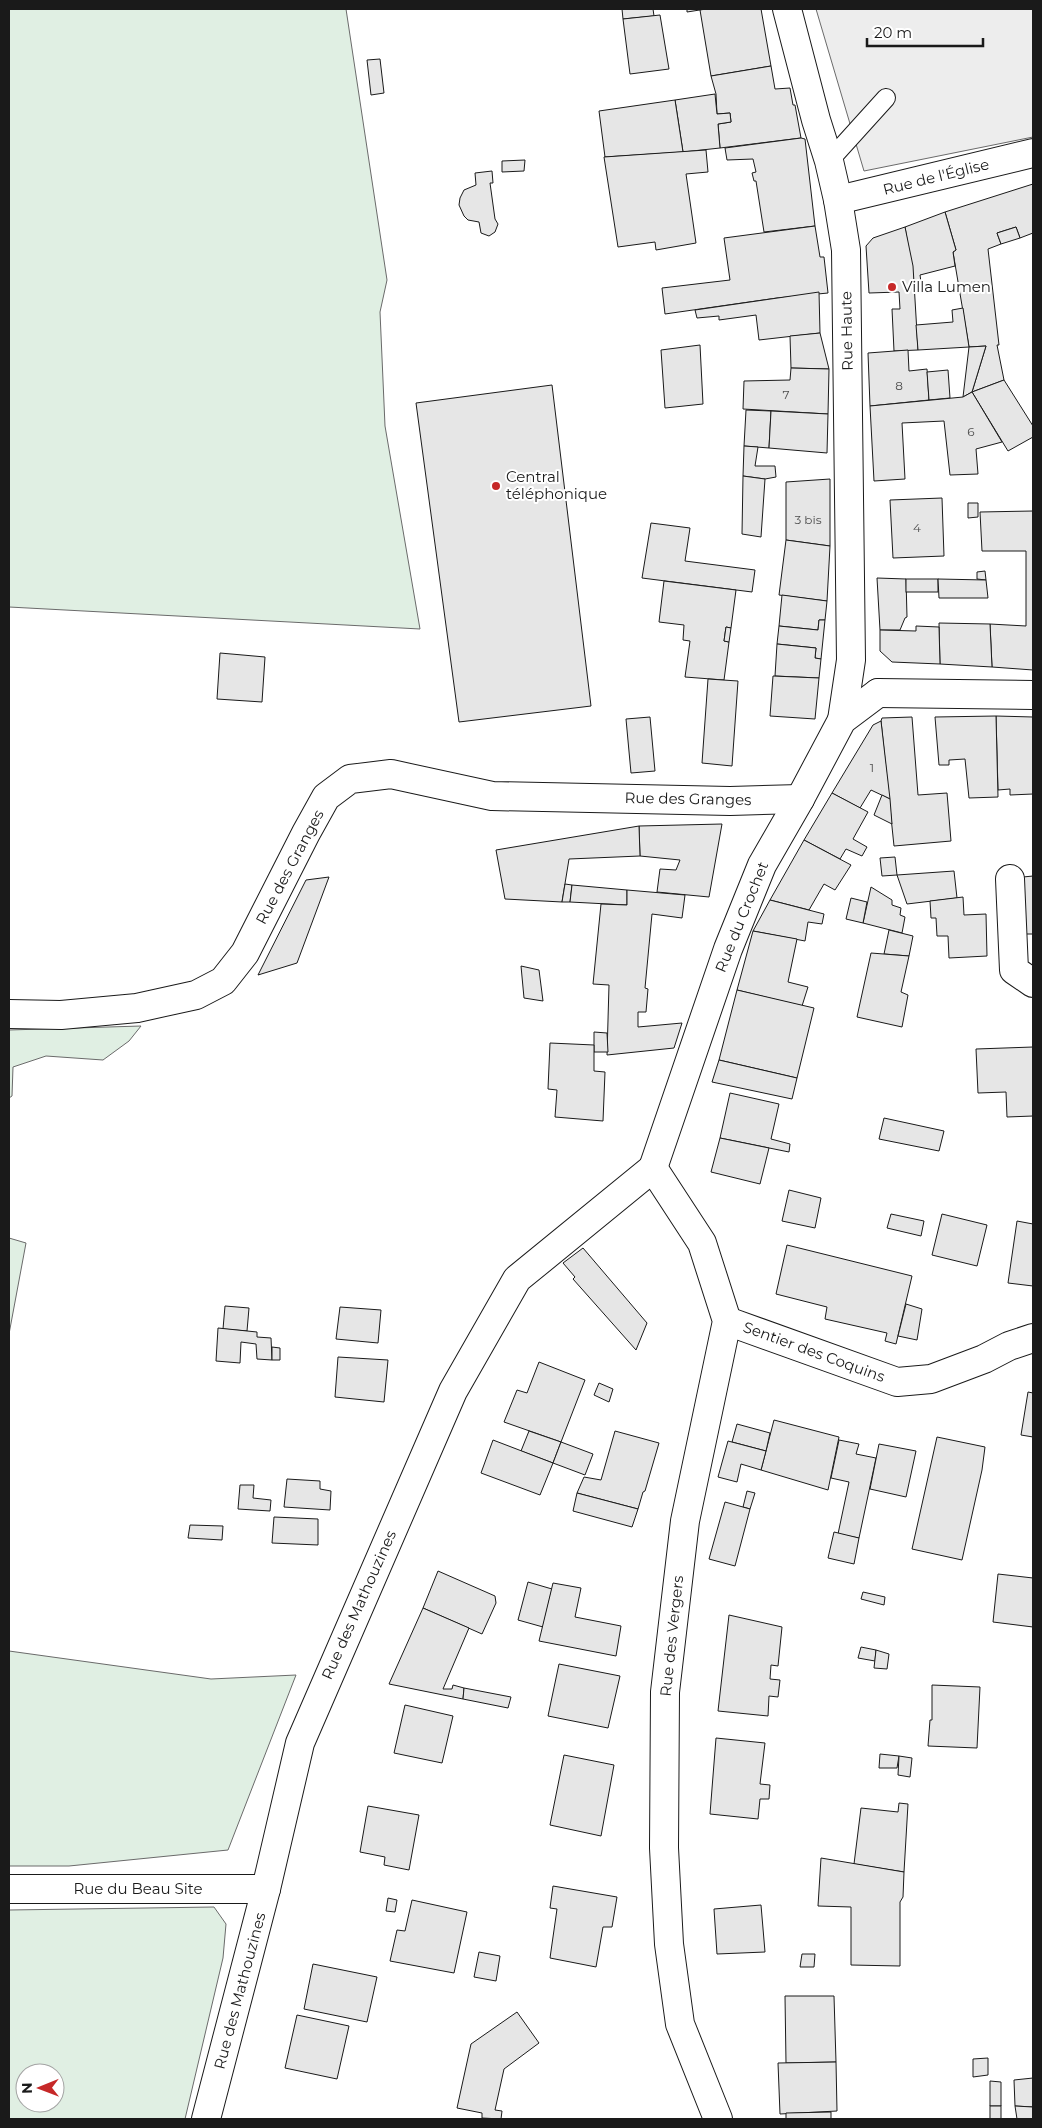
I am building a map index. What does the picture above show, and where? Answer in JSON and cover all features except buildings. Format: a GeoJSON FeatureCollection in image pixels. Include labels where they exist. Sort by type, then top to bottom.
{"type":"FeatureCollection","features":[{"type":"Feature","properties":{"kind":"street","name":"Rue Haute"},"geometry":{"type":"LineString","coordinates":[[787,9],[816,120],[829,161],[838,200],[846,250],[851,660],[842,720]]}},
{"type":"Feature","properties":{"kind":"street","name":"Rue de l'Église"},"geometry":{"type":"LineString","coordinates":[[838,200],[1033,153]]}},
{"type":"Feature","properties":{"kind":"street"},"geometry":{"type":"LineString","coordinates":[[851,660],[878,693],[1033,695]]}},
{"type":"Feature","properties":{"kind":"street","name":"Rue du Crochet"},"geometry":{"type":"LineString","coordinates":[[653,1168],[728,949],[762,864],[800,799],[842,720],[878,693]]}},
{"type":"Feature","properties":{"kind":"street","name":"Rue des Granges"},"geometry":{"type":"LineString","coordinates":[[9,1014],[61,1015],[137,1008],[196,995],[223,981],[245,953],[326,797],[350,779],[391,774],[492,796],[730,801],[800,799]]}},
{"type":"Feature","properties":{"kind":"street"},"geometry":{"type":"LineString","coordinates":[[1010,879],[1014,970],[1033,983]]}},
{"type":"Feature","properties":{"kind":"street","name":"Rue des Vergers"},"geometry":{"type":"LineString","coordinates":[[653,1168],[702,1243],[727,1321],[685,1521],[665,1692],[664,1848],[669,1944],[680,2024],[718,2119]]}},
{"type":"Feature","properties":{"kind":"street","name":"Rue des Mathouzines"},"geometry":{"type":"LineString","coordinates":[[206,2119],[266,1889],[300,1743],[453,1391],[517,1279],[653,1168]]}},
{"type":"Feature","properties":{"kind":"street","name":"Sentier des Coquins"},"geometry":{"type":"LineString","coordinates":[[727,1321],[897,1382],[932,1379],[1033,1338]]}},
{"type":"Feature","properties":{"kind":"street","name":"Rue du Beau Site"},"geometry":{"type":"LineString","coordinates":[[9,1889],[266,1889]]}},
{"type":"Feature","properties":{"kind":"lane"},"geometry":{"type":"LineString","coordinates":[[829,161],[886,98]]}},
{"type":"Feature","properties":{"kind":"green space"},"geometry":{"type":"Polygon","coordinates":[[[9,9],[346,9],[387,280],[380,312],[385,426],[420,629],[9,607],[9,9]]]}},
{"type":"Feature","properties":{"kind":"green space"},"geometry":{"type":"Polygon","coordinates":[[[141,1026],[129,1041],[103,1060],[46,1056],[13,1067],[12,1096],[9,1098],[9,1030],[141,1026]]]}},
{"type":"Feature","properties":{"kind":"green space"},"geometry":{"type":"Polygon","coordinates":[[[9,1238],[26,1243],[9,1334],[9,1238]]]}},
{"type":"Feature","properties":{"kind":"green space"},"geometry":{"type":"Polygon","coordinates":[[[9,1651],[211,1679],[296,1675],[228,1850],[69,1866],[9,1866],[9,1651]]]}},
{"type":"Feature","properties":{"kind":"green space"},"geometry":{"type":"Polygon","coordinates":[[[214,1907],[226,1924],[223,1958],[185,2119],[9,2119],[9,1910],[214,1907]]]}},
{"type":"Feature","properties":{"kind":"shaded area"},"geometry":{"type":"Polygon","coordinates":[[[816,9],[1033,9],[1033,137],[864,171],[816,9]]]}},
{"type":"Feature","properties":{"kind":"place","name":"Villa Lumen"},"geometry":{"type":"Point","coordinates":[892,287]}},
{"type":"Feature","properties":{"kind":"place","name":"Central téléphonique"},"geometry":{"type":"Point","coordinates":[496,486]}}]}
